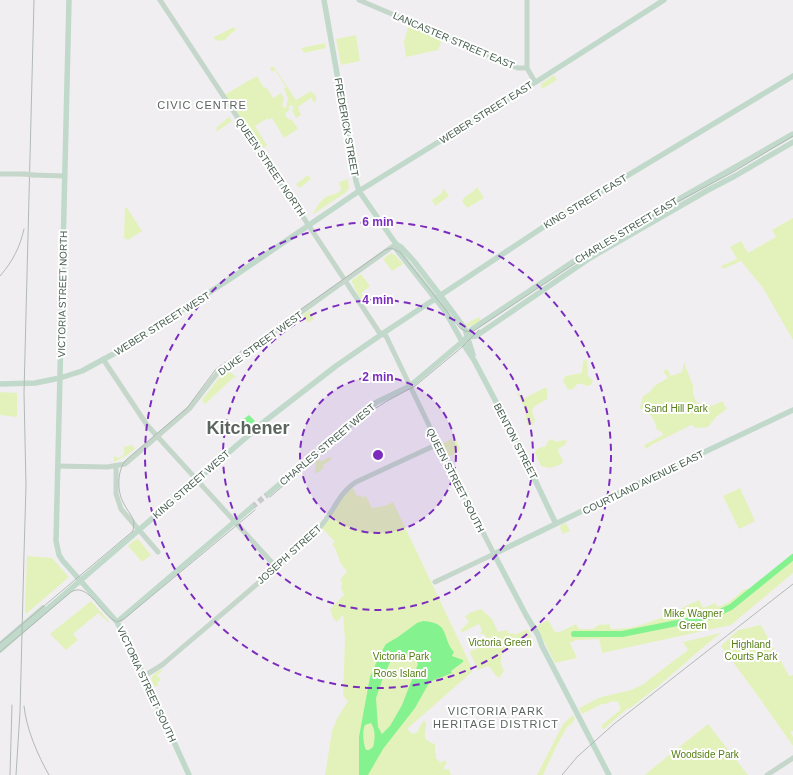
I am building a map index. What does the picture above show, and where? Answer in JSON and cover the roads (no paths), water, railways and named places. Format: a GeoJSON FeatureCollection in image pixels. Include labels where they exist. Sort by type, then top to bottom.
{"type":"FeatureCollection","features":[{"type":"Feature","properties":{"kind":"main road","name":"VICTORIA STREET NORTH"},"geometry":{"type":"LineString","coordinates":[[69,0],[56,541],[57,549],[63,561],[80,581]]}},
{"type":"Feature","properties":{"kind":"main road","name":"FREDERICK STREET"},"geometry":{"type":"LineString","coordinates":[[324,0],[356,182],[360,191],[396,244],[397,250],[438,297]]}},
{"type":"Feature","properties":{"kind":"main road","name":"WEBER STREET EAST"},"geometry":{"type":"LineString","coordinates":[[310,225],[360,191],[664,0]]}},
{"type":"Feature","properties":{"kind":"main road","name":"KING STREET EAST"},"geometry":{"type":"LineString","coordinates":[[382,334],[556,218],[793,76]]}},
{"type":"Feature","properties":{"kind":"main road","name":"CHARLES STREET EAST"},"geometry":{"type":"LineString","coordinates":[[410,386],[462,342],[471,330],[580,257],[793,134]]}},
{"type":"Feature","properties":{"kind":"main road","name":"CHARLES STREET EAST"},"geometry":{"type":"LineString","coordinates":[[467,337],[476,336],[590,258],[793,142]]}},
{"type":"Feature","properties":{"kind":"main road","name":"WEBER STREET WEST"},"geometry":{"type":"LineString","coordinates":[[0,384],[35,383],[60,378],[82,371],[103,360],[181,312],[310,225]]}},
{"type":"Feature","properties":{"kind":"main road","name":"BENTON STREET"},"geometry":{"type":"LineString","coordinates":[[438,297],[464,329],[474,360]]}},
{"type":"Feature","properties":{"kind":"main road","name":"BENTON STREET"},"geometry":{"type":"LineString","coordinates":[[438,297],[462,342],[474,360],[515,438],[556,524]]}},
{"type":"Feature","properties":{"kind":"main road"},"geometry":{"type":"LineString","coordinates":[[464,329],[471,330]]}},
{"type":"Feature","properties":{"kind":"main road","name":"KING STREET WEST"},"geometry":{"type":"LineString","coordinates":[[0,650],[196,479],[274,414],[336,366],[382,334]]}},
{"type":"Feature","properties":{"kind":"main road","name":"CHARLES STREET WEST"},"geometry":{"type":"LineString","coordinates":[[268,494],[377,402],[410,386]]}},
{"type":"Feature","properties":{"kind":"main road","name":"COURTLAND AVENUE EAST"},"geometry":{"type":"LineString","coordinates":[[494,554],[793,410]]}},
{"type":"Feature","properties":{"kind":"main road"},"geometry":{"type":"LineString","coordinates":[[117,622],[252,507]]}},
{"type":"Feature","properties":{"kind":"main road","name":"QUEEN STREET SOUTH"},"geometry":{"type":"LineString","coordinates":[[494,554],[538,635],[542,646],[609,775]]}},
{"type":"Feature","properties":{"kind":"main road","name":"KING STREET WEST"},"geometry":{"type":"LineString","coordinates":[[0,644],[72,583],[80,581]]}},
{"type":"Feature","properties":{"kind":"main road","name":"VICTORIA STREET SOUTH"},"geometry":{"type":"LineString","coordinates":[[80,581],[117,622],[144,676],[189,775]]}},
{"type":"Feature","properties":{"kind":"street","name":"QUEEN STREET NORTH"},"geometry":{"type":"LineString","coordinates":[[160,0],[347,281],[379,332],[382,334]]}},
{"type":"Feature","properties":{"kind":"street","name":"LANCASTER STREET EAST"},"geometry":{"type":"LineString","coordinates":[[359,0],[518,68],[527,68]]}},
{"type":"Feature","properties":{"kind":"street"},"geometry":{"type":"LineString","coordinates":[[527,0],[527,68],[535,82]]}},
{"type":"Feature","properties":{"kind":"street"},"geometry":{"type":"LineString","coordinates":[[0,174],[65,176]]}},
{"type":"Feature","properties":{"kind":"street","name":"DUKE STREET WEST"},"geometry":{"type":"LineString","coordinates":[[58,466],[116,466],[126,464],[190,408],[219,371],[347,281],[396,244]]}},
{"type":"Feature","properties":{"kind":"street","name":"QUEEN STREET SOUTH"},"geometry":{"type":"LineString","coordinates":[[382,334],[386,336],[438,444],[494,554]]}},
{"type":"Feature","properties":{"kind":"street"},"geometry":{"type":"LineString","coordinates":[[103,360],[138,413],[157,436],[276,567]]}},
{"type":"Feature","properties":{"kind":"street","name":"JOSEPH STREET"},"geometry":{"type":"LineString","coordinates":[[144,676],[162,665],[276,567],[322,525],[329,517],[341,495],[347,488],[356,482],[438,444]]}},
{"type":"Feature","properties":{"kind":"street"},"geometry":{"type":"LineString","coordinates":[[116,466],[118,502],[124,514],[158,552]]}},
{"type":"Feature","properties":{"kind":"street"},"geometry":{"type":"LineString","coordinates":[[435,582],[494,554]]}},
{"type":"Feature","properties":{"kind":"street"},"geometry":{"type":"LineString","coordinates":[[767,775],[793,758]]}},
{"type":"Feature","properties":{"kind":"waterway"},"geometry":{"type":"LineString","coordinates":[[574,634],[622,634],[712,616],[731,607],[793,557]]}},
{"type":"Feature","properties":{"kind":"tunnel"},"geometry":{"type":"LineString","coordinates":[[252,507],[268,494]]}},
{"type":"Feature","properties":{"kind":"tram line"},"geometry":{"type":"LineString","coordinates":[[0,643],[133,531],[134,521],[123,502],[119,487],[121,469],[126,460],[187,408],[216,369],[385,250],[391,248],[400,252],[460,328],[465,331],[472,332],[592,252],[793,136]]}},
{"type":"Feature","properties":{"kind":"tram line"},"geometry":{"type":"LineString","coordinates":[[270,497],[365,415],[415,386],[461,348],[479,330]]}},
{"type":"Feature","properties":{"kind":"tram line"},"geometry":{"type":"LineString","coordinates":[[0,652],[71,592],[77,590],[88,594],[112,619],[117,622],[124,619],[255,510]]}},
{"type":"Feature","properties":{"kind":"railway"},"geometry":{"type":"LineString","coordinates":[[16,775],[20,712],[26,486],[24,393],[34,0]]}},
{"type":"Feature","properties":{"kind":"railway"},"geometry":{"type":"LineString","coordinates":[[0,276],[9,265],[15,254],[24,229]]}},
{"type":"Feature","properties":{"kind":"railway"},"geometry":{"type":"LineString","coordinates":[[562,775],[577,757],[614,724],[793,584]]}},
{"type":"Feature","properties":{"kind":"railway"},"geometry":{"type":"LineString","coordinates":[[10,775],[12,705]]}},
{"type":"Feature","properties":{"kind":"railway"},"geometry":{"type":"LineString","coordinates":[[24,706],[25,715],[33,742],[49,775]]}},
{"type":"Feature","properties":{"kind":"district","name":"CIVIC CENTRE"},"geometry":{"type":"Point","coordinates":[202,105]}},
{"type":"Feature","properties":{"kind":"district","name":"Kitchener"},"geometry":{"type":"Point","coordinates":[248,428]}},
{"type":"Feature","properties":{"kind":"district","name":"VICTORIA PARK HERITAGE DISTRICT"},"geometry":{"type":"Point","coordinates":[496,717]}},
{"type":"Feature","properties":{"kind":"park label","name":"Sand Hill Park"},"geometry":{"type":"Point","coordinates":[676,408]}},
{"type":"Feature","properties":{"kind":"park label","name":"Mike Wagner Green"},"geometry":{"type":"Point","coordinates":[693,618]}},
{"type":"Feature","properties":{"kind":"park label","name":"Victoria Green"},"geometry":{"type":"Point","coordinates":[500,642]}},
{"type":"Feature","properties":{"kind":"park label","name":"Highland Courts Park"},"geometry":{"type":"Point","coordinates":[751,650]}},
{"type":"Feature","properties":{"kind":"park label","name":"Victoria Park"},"geometry":{"type":"Point","coordinates":[401,656]}},
{"type":"Feature","properties":{"kind":"park label","name":"Roos Island"},"geometry":{"type":"Point","coordinates":[400,673]}},
{"type":"Feature","properties":{"kind":"park label","name":"Woodside Park"},"geometry":{"type":"Point","coordinates":[705,754]}}]}
